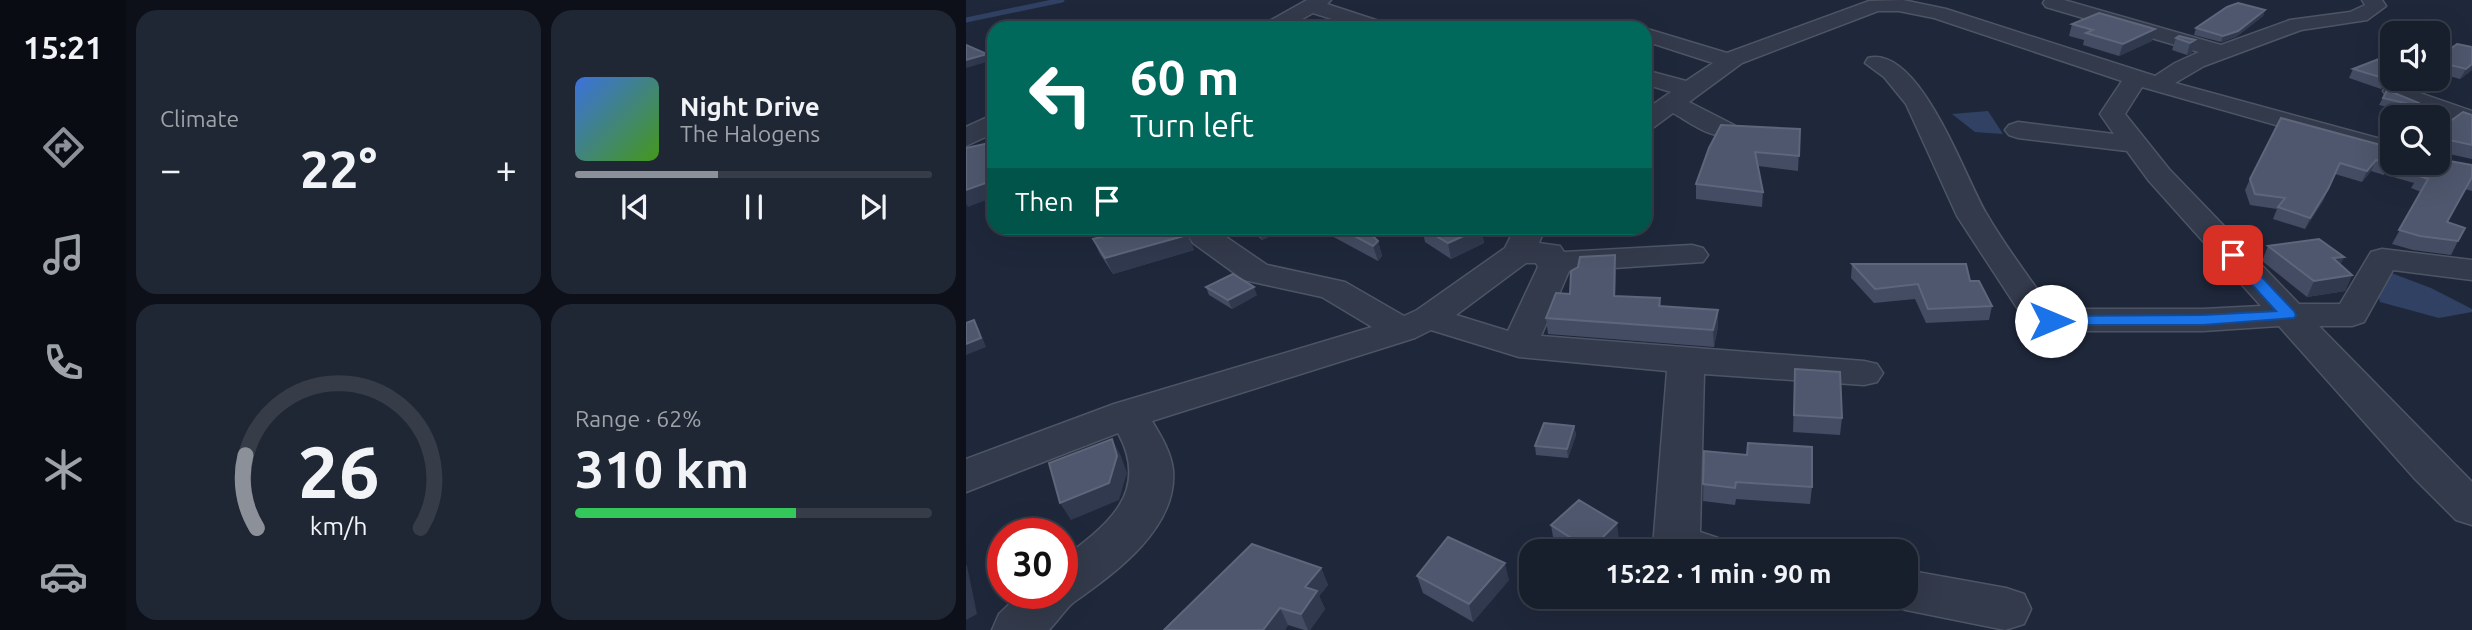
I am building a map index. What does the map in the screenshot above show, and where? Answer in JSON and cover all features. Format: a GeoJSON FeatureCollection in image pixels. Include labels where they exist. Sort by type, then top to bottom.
{"type":"FeatureCollection","features":[{"type":"Feature","properties":{"kind":"street"},"geometry":{"type":"LineString","coordinates":[[2372,0],[2376,6],[2371,11],[2354,17],[2296,24],[2267,37],[2217,51],[2147,81],[2112,114],[2134,144],[2288,315],[2430,468],[2472,508]]}},
{"type":"Feature","properties":{"kind":"street"},"geometry":{"type":"LineString","coordinates":[[1284,21],[1317,3],[1363,21]]}},
{"type":"Feature","properties":{"kind":"street"},"geometry":{"type":"LineString","coordinates":[[2053,3],[2217,51]]}},
{"type":"Feature","properties":{"kind":"street"},"geometry":{"type":"LineString","coordinates":[[1652,117],[1730,61],[1876,5],[1899,5],[1939,13],[2147,81],[2380,147]]}},
{"type":"Feature","properties":{"kind":"street"},"geometry":{"type":"LineString","coordinates":[[1652,36],[1730,61]]}},
{"type":"Feature","properties":{"kind":"street"},"geometry":{"type":"LineString","coordinates":[[1886,68],[1936,133],[1964,201],[2042,317],[2059,321],[2351,315],[2382,259],[2472,270]]}},
{"type":"Feature","properties":{"kind":"street"},"geometry":{"type":"LineString","coordinates":[[1652,81],[1681,96],[1725,130]]}},
{"type":"Feature","properties":{"kind":"street"},"geometry":{"type":"LineString","coordinates":[[2395,91],[2472,119]]}},
{"type":"Feature","properties":{"kind":"street"},"geometry":{"type":"LineString","coordinates":[[966,138],[987,126]]}},
{"type":"Feature","properties":{"kind":"street"},"geometry":{"type":"LineString","coordinates":[[2018,130],[2134,144]]}},
{"type":"Feature","properties":{"kind":"street"},"geometry":{"type":"LineString","coordinates":[[1203,235],[1256,273],[1333,289],[1416,324],[1519,346],[1864,373]]}},
{"type":"Feature","properties":{"kind":"street"},"geometry":{"type":"LineString","coordinates":[[1519,346],[1554,267],[1533,247]]}},
{"type":"Feature","properties":{"kind":"street"},"geometry":{"type":"LineString","coordinates":[[966,476],[1128,414],[1416,324],[1533,247],[1692,255]]}},
{"type":"Feature","properties":{"kind":"street"},"geometry":{"type":"LineString","coordinates":[[1676,539],[1686,361]]}},
{"type":"Feature","properties":{"kind":"street"},"geometry":{"type":"LineString","coordinates":[[1078,573],[1119,541],[1140,515],[1153,487],[1145,438],[1128,414]]}},
{"type":"Feature","properties":{"kind":"street"},"geometry":{"type":"LineString","coordinates":[[1918,592],[2006,609]]}},
{"type":"Feature","properties":{"kind":"water"},"geometry":{"type":"Polygon","coordinates":[[[1988,111],[2003,134],[1975,132],[1952,114],[1988,111]]]}},
{"type":"Feature","properties":{"kind":"water"},"geometry":{"type":"Polygon","coordinates":[[[2370,265],[2431,288],[2472,309],[2472,312],[2439,318],[2380,302],[2370,265]]]}},
{"type":"Feature","properties":{"kind":"building"},"geometry":{"type":"Polygon","coordinates":[[[2238,3],[2265,10],[2238,31],[2223,36],[2196,28],[2227,7],[2238,3]]]}},
{"type":"Feature","properties":{"kind":"building"},"geometry":{"type":"Polygon","coordinates":[[[2099,13],[2155,29],[2123,44],[2086,33],[2093,30],[2072,24],[2099,13]]]}},
{"type":"Feature","properties":{"kind":"building"},"geometry":{"type":"Polygon","coordinates":[[[2179,36],[2195,40],[2190,43],[2176,38],[2179,36]]]}},
{"type":"Feature","properties":{"kind":"building"},"geometry":{"type":"Polygon","coordinates":[[[2457,44],[2472,47],[2472,64],[2466,69],[2450,65],[2450,49],[2457,44]]]}},
{"type":"Feature","properties":{"kind":"building"},"geometry":{"type":"Polygon","coordinates":[[[966,45],[987,54],[966,60],[966,45]]]}},
{"type":"Feature","properties":{"kind":"building"},"geometry":{"type":"Polygon","coordinates":[[[2380,59],[2380,77],[2353,69],[2380,59]]]}},
{"type":"Feature","properties":{"kind":"building"},"geometry":{"type":"Polygon","coordinates":[[[2386,91],[2389,91],[2419,103],[2414,105],[2383,98],[2386,91]]]}},
{"type":"Feature","properties":{"kind":"building"},"geometry":{"type":"Polygon","coordinates":[[[2463,112],[2472,115],[2472,145],[2450,140],[2450,121],[2463,112]]]}},
{"type":"Feature","properties":{"kind":"building"},"geometry":{"type":"Polygon","coordinates":[[[2281,118],[2380,145],[2380,161],[2376,160],[2367,171],[2340,163],[2310,218],[2278,207],[2285,198],[2255,194],[2250,179],[2281,118]]]}},
{"type":"Feature","properties":{"kind":"building"},"geometry":{"type":"Polygon","coordinates":[[[1721,125],[1800,129],[1799,156],[1755,152],[1763,192],[1696,184],[1721,125]]]}},
{"type":"Feature","properties":{"kind":"building"},"geometry":{"type":"Polygon","coordinates":[[[987,144],[987,182],[966,190],[966,148],[987,144]]]}},
{"type":"Feature","properties":{"kind":"building"},"geometry":{"type":"Polygon","coordinates":[[[2450,161],[2472,165],[2472,177],[2447,222],[2465,228],[2458,241],[2399,230],[2428,179],[2417,175],[2450,175],[2450,161]]]}},
{"type":"Feature","properties":{"kind":"building"},"geometry":{"type":"Polygon","coordinates":[[[1110,235],[1187,235],[1105,258],[1093,239],[1110,235]]]}},
{"type":"Feature","properties":{"kind":"building"},"geometry":{"type":"Polygon","coordinates":[[[1353,235],[1372,235],[1378,241],[1373,246],[1353,235]]]}},
{"type":"Feature","properties":{"kind":"building"},"geometry":{"type":"Polygon","coordinates":[[[1435,235],[1466,235],[1448,243],[1435,235]]]}},
{"type":"Feature","properties":{"kind":"building"},"geometry":{"type":"Polygon","coordinates":[[[2319,239],[2344,257],[2333,258],[2352,275],[2314,281],[2268,246],[2319,239]]]}},
{"type":"Feature","properties":{"kind":"building"},"geometry":{"type":"Polygon","coordinates":[[[1615,255],[1614,296],[1660,298],[1659,306],[1718,310],[1713,330],[1546,318],[1556,293],[1570,294],[1571,271],[1578,267],[1580,257],[1615,255]]]}},
{"type":"Feature","properties":{"kind":"building"},"geometry":{"type":"Polygon","coordinates":[[[1852,264],[1966,264],[1970,281],[1979,281],[1992,306],[1928,309],[1918,284],[1875,289],[1852,264]]]}},
{"type":"Feature","properties":{"kind":"building"},"geometry":{"type":"Polygon","coordinates":[[[1233,274],[1254,287],[1228,300],[1206,287],[1233,274]]]}},
{"type":"Feature","properties":{"kind":"building"},"geometry":{"type":"Polygon","coordinates":[[[974,320],[981,338],[966,344],[966,323],[974,320]]]}},
{"type":"Feature","properties":{"kind":"building"},"geometry":{"type":"Polygon","coordinates":[[[1795,369],[1840,372],[1842,418],[1794,415],[1795,369]]]}},
{"type":"Feature","properties":{"kind":"building"},"geometry":{"type":"Polygon","coordinates":[[[1544,423],[1574,426],[1567,449],[1535,446],[1544,423]]]}},
{"type":"Feature","properties":{"kind":"building"},"geometry":{"type":"Polygon","coordinates":[[[1112,439],[1117,456],[1109,483],[1060,503],[1049,463],[1112,439]]]}},
{"type":"Feature","properties":{"kind":"building"},"geometry":{"type":"Polygon","coordinates":[[[1748,443],[1812,447],[1812,487],[1736,482],[1735,488],[1703,484],[1704,451],[1747,455],[1748,443]]]}},
{"type":"Feature","properties":{"kind":"building"},"geometry":{"type":"Polygon","coordinates":[[[1579,500],[1617,523],[1601,539],[1573,539],[1551,525],[1579,500]]]}},
{"type":"Feature","properties":{"kind":"building"},"geometry":{"type":"Polygon","coordinates":[[[1448,537],[1505,563],[1469,604],[1417,576],[1448,537]]]}},
{"type":"Feature","properties":{"kind":"building"},"geometry":{"type":"Polygon","coordinates":[[[1252,544],[1321,568],[1305,587],[1317,591],[1301,614],[1280,608],[1263,630],[1164,630],[1252,544]]]}},
{"type":"Feature","properties":{"kind":"waterway"},"geometry":{"type":"LineString","coordinates":[[966,20],[1062,0]]}},
{"type":"Feature","properties":{"kind":"route"},"geometry":{"type":"LineString","coordinates":[[2051,321],[2203,320],[2288,315],[2233,255]]}}]}
